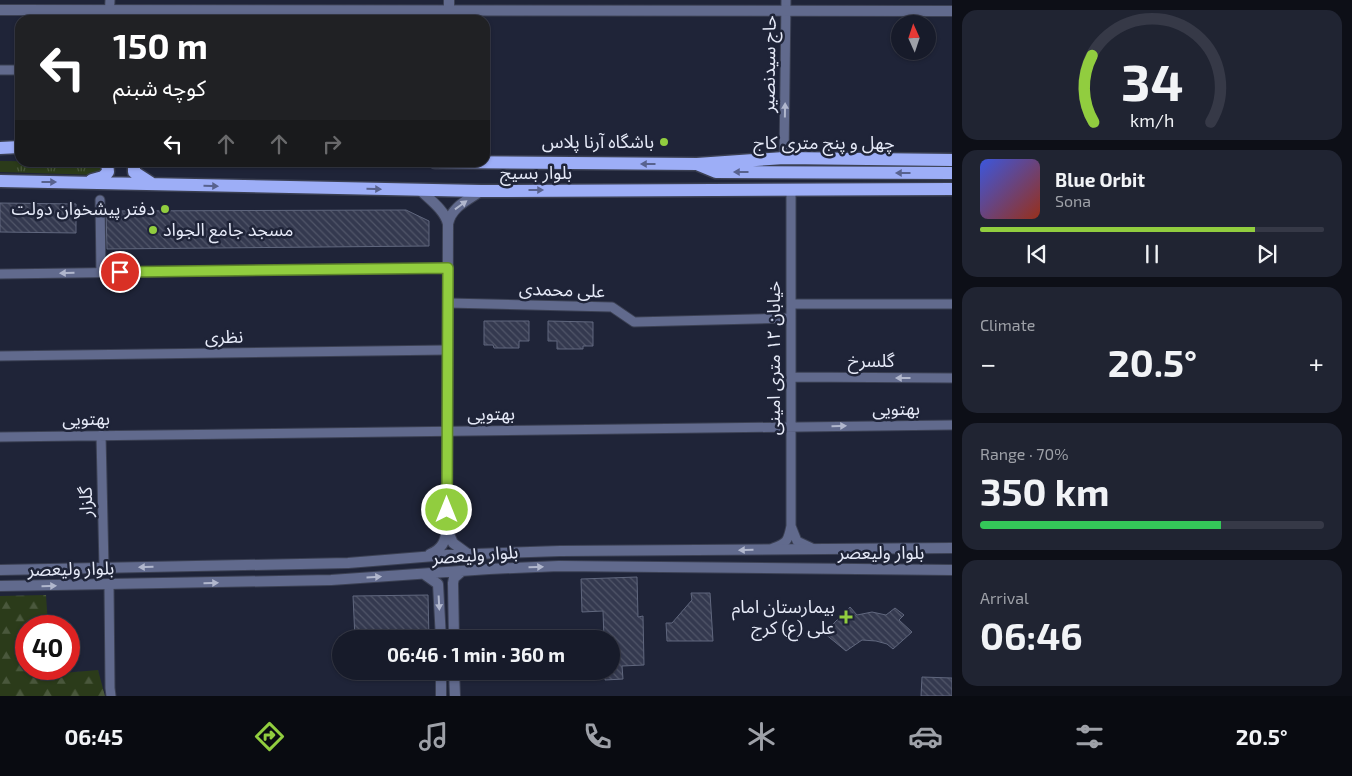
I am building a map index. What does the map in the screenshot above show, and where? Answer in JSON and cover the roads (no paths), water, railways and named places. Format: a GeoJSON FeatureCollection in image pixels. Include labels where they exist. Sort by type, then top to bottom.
{"type":"FeatureCollection","features":[{"type":"Feature","properties":{"kind":"main road"},"geometry":{"type":"LineString","coordinates":[[0,148],[15,147]]}},
{"type":"Feature","properties":{"kind":"main road","name":"چهل و پنج متری کاج"},"geometry":{"type":"LineString","coordinates":[[696,164],[784,158],[952,160]]}},
{"type":"Feature","properties":{"kind":"main road","name":"بلوار بسیج"},"geometry":{"type":"LineString","coordinates":[[490,162],[696,164]]}},
{"type":"Feature","properties":{"kind":"main road"},"geometry":{"type":"LineString","coordinates":[[696,164],[716,172],[952,173]]}},
{"type":"Feature","properties":{"kind":"main road"},"geometry":{"type":"LineString","coordinates":[[87,182],[103,177],[108,172],[108,167]]}},
{"type":"Feature","properties":{"kind":"main road"},"geometry":{"type":"LineString","coordinates":[[134,167],[134,172],[144,180],[155,184]]}},
{"type":"Feature","properties":{"kind":"main road","name":"بلوار بسیج"},"geometry":{"type":"LineString","coordinates":[[0,181],[481,190],[952,189]]}},
{"type":"Feature","properties":{"kind":"street"},"geometry":{"type":"LineString","coordinates":[[0,10],[449,10],[786,5],[952,11]]}},
{"type":"Feature","properties":{"kind":"street","name":"حاج سیدنصیر"},"geometry":{"type":"LineString","coordinates":[[784,158],[786,5]]}},
{"type":"Feature","properties":{"kind":"street"},"geometry":{"type":"LineString","coordinates":[[0,70],[15,70]]}},
{"type":"Feature","properties":{"kind":"street"},"geometry":{"type":"LineString","coordinates":[[419,189],[436,204],[447,219],[448,224]]}},
{"type":"Feature","properties":{"kind":"street","name":"خیابان ۱۲ متری امینی"},"geometry":{"type":"LineString","coordinates":[[790,189],[791,526]]}},
{"type":"Feature","properties":{"kind":"street"},"geometry":{"type":"LineString","coordinates":[[425,557],[439,550],[443,545],[447,530],[449,217],[454,209],[481,190]]}},
{"type":"Feature","properties":{"kind":"street"},"geometry":{"type":"LineString","coordinates":[[100,200],[100,272]]}},
{"type":"Feature","properties":{"kind":"street"},"geometry":{"type":"LineString","coordinates":[[0,274],[448,268]]}},
{"type":"Feature","properties":{"kind":"street","name":"علی محمدی"},"geometry":{"type":"LineString","coordinates":[[448,303],[612,306],[634,322],[791,318]]}},
{"type":"Feature","properties":{"kind":"street"},"geometry":{"type":"LineString","coordinates":[[791,304],[952,304]]}},
{"type":"Feature","properties":{"kind":"street","name":"نظری"},"geometry":{"type":"LineString","coordinates":[[0,356],[448,350]]}},
{"type":"Feature","properties":{"kind":"street","name":"گلسرخ"},"geometry":{"type":"LineString","coordinates":[[791,377],[952,378]]}},
{"type":"Feature","properties":{"kind":"street","name":"بهتویی"},"geometry":{"type":"LineString","coordinates":[[0,437],[952,425]]}},
{"type":"Feature","properties":{"kind":"street","name":"گلزار"},"geometry":{"type":"LineString","coordinates":[[101,435],[104,568]]}},
{"type":"Feature","properties":{"kind":"street"},"geometry":{"type":"LineString","coordinates":[[791,526],[797,541],[814,549]]}},
{"type":"Feature","properties":{"kind":"street"},"geometry":{"type":"LineString","coordinates":[[771,549],[785,543],[791,526]]}},
{"type":"Feature","properties":{"kind":"street"},"geometry":{"type":"LineString","coordinates":[[447,530],[453,543],[469,554]]}},
{"type":"Feature","properties":{"kind":"street","name":"بلوار ولیعصر"},"geometry":{"type":"LineString","coordinates":[[0,570],[348,563],[469,554],[560,551],[952,548]]}},
{"type":"Feature","properties":{"kind":"street"},"geometry":{"type":"LineString","coordinates":[[559,566],[568,562],[569,559],[568,555],[560,551]]}},
{"type":"Feature","properties":{"kind":"street"},"geometry":{"type":"LineString","coordinates":[[584,567],[577,563],[576,556],[578,553],[586,551]]}},
{"type":"Feature","properties":{"kind":"street"},"geometry":{"type":"LineString","coordinates":[[272,564],[280,568],[282,574],[280,579],[272,582]]}},
{"type":"Feature","properties":{"kind":"street"},"geometry":{"type":"LineString","coordinates":[[298,564],[288,568],[286,572],[289,579],[298,581]]}},
{"type":"Feature","properties":{"kind":"street","name":"بلوار ولیعصر"},"geometry":{"type":"LineString","coordinates":[[0,586],[272,582],[559,566],[952,570]]}},
{"type":"Feature","properties":{"kind":"street"},"geometry":{"type":"LineString","coordinates":[[454,630],[453,583],[454,578],[462,571]]}},
{"type":"Feature","properties":{"kind":"street"},"geometry":{"type":"LineString","coordinates":[[424,574],[438,584]]}},
{"type":"Feature","properties":{"kind":"street"},"geometry":{"type":"LineString","coordinates":[[438,584],[446,579],[453,583]]}},
{"type":"Feature","properties":{"kind":"street"},"geometry":{"type":"LineString","coordinates":[[438,584],[440,630]]}},
{"type":"Feature","properties":{"kind":"street"},"geometry":{"type":"LineString","coordinates":[[109,585],[111,696]]}},
{"type":"Feature","properties":{"kind":"street"},"geometry":{"type":"LineString","coordinates":[[441,680],[441,696]]}},
{"type":"Feature","properties":{"kind":"street"},"geometry":{"type":"LineString","coordinates":[[454,680],[455,696]]}},
{"type":"Feature","properties":{"kind":"place","name":"باشگاه آرنا پلاس"},"geometry":{"type":"Point","coordinates":[664,142]}},
{"type":"Feature","properties":{"kind":"place","name":"دفتر پیشخوان دولت"},"geometry":{"type":"Point","coordinates":[165,209]}},
{"type":"Feature","properties":{"kind":"place","name":"مسجد جامع الجواد"},"geometry":{"type":"Point","coordinates":[153,230]}},
{"type":"Feature","properties":{"kind":"place","name":"بیمارستان امام علی (ع) کرج"},"geometry":{"type":"Point","coordinates":[846,617]}}]}
